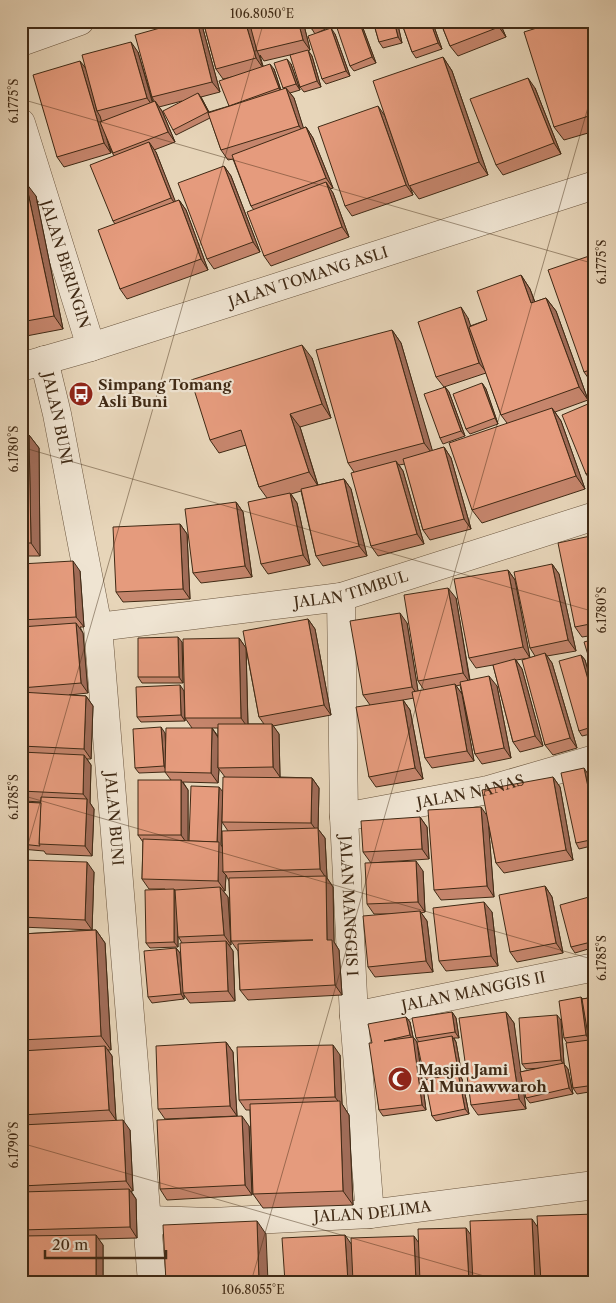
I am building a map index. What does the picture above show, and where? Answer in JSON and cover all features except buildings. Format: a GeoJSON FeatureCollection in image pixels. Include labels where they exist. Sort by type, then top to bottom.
{"type":"FeatureCollection","features":[{"type":"Feature","properties":{"kind":"street"},"geometry":{"type":"LineString","coordinates":[[21,42],[80,21]]}},
{"type":"Feature","properties":{"kind":"street","name":"JALAN BERINGIN"},"geometry":{"type":"LineString","coordinates":[[21,124],[91,347]]}},
{"type":"Feature","properties":{"kind":"street","name":"JALAN TOMANG ASLI"},"geometry":{"type":"LineString","coordinates":[[33,364],[595,185]]}},
{"type":"Feature","properties":{"kind":"street","name":"JALAN BUNI"},"geometry":{"type":"LineString","coordinates":[[33,364],[58,414],[98,626],[152,1282]]}},
{"type":"Feature","properties":{"kind":"street","name":"JALAN TIMBUL"},"geometry":{"type":"LineString","coordinates":[[98,626],[342,597],[595,516]]}},
{"type":"Feature","properties":{"kind":"street","name":"JALAN MANGGIS I"},"geometry":{"type":"LineString","coordinates":[[342,597],[344,817],[354,1016],[370,1214]]}},
{"type":"Feature","properties":{"kind":"street","name":"JALAN NANAS"},"geometry":{"type":"LineString","coordinates":[[344,817],[488,790],[595,759]]}},
{"type":"Feature","properties":{"kind":"street","name":"JALAN MANGGIS II"},"geometry":{"type":"LineString","coordinates":[[354,1016],[595,967]]}},
{"type":"Feature","properties":{"kind":"street","name":"JALAN DELIMA"},"geometry":{"type":"LineString","coordinates":[[148,1220],[212,1222],[370,1214],[595,1185]]}},
{"type":"Feature","properties":{"kind":"place","name":"Simpang Tomang Asli Buni"},"geometry":{"type":"Point","coordinates":[81,394]}},
{"type":"Feature","properties":{"kind":"place","name":"Masjid Jami Al Munawwaroh"},"geometry":{"type":"Point","coordinates":[400,1079]}}]}
